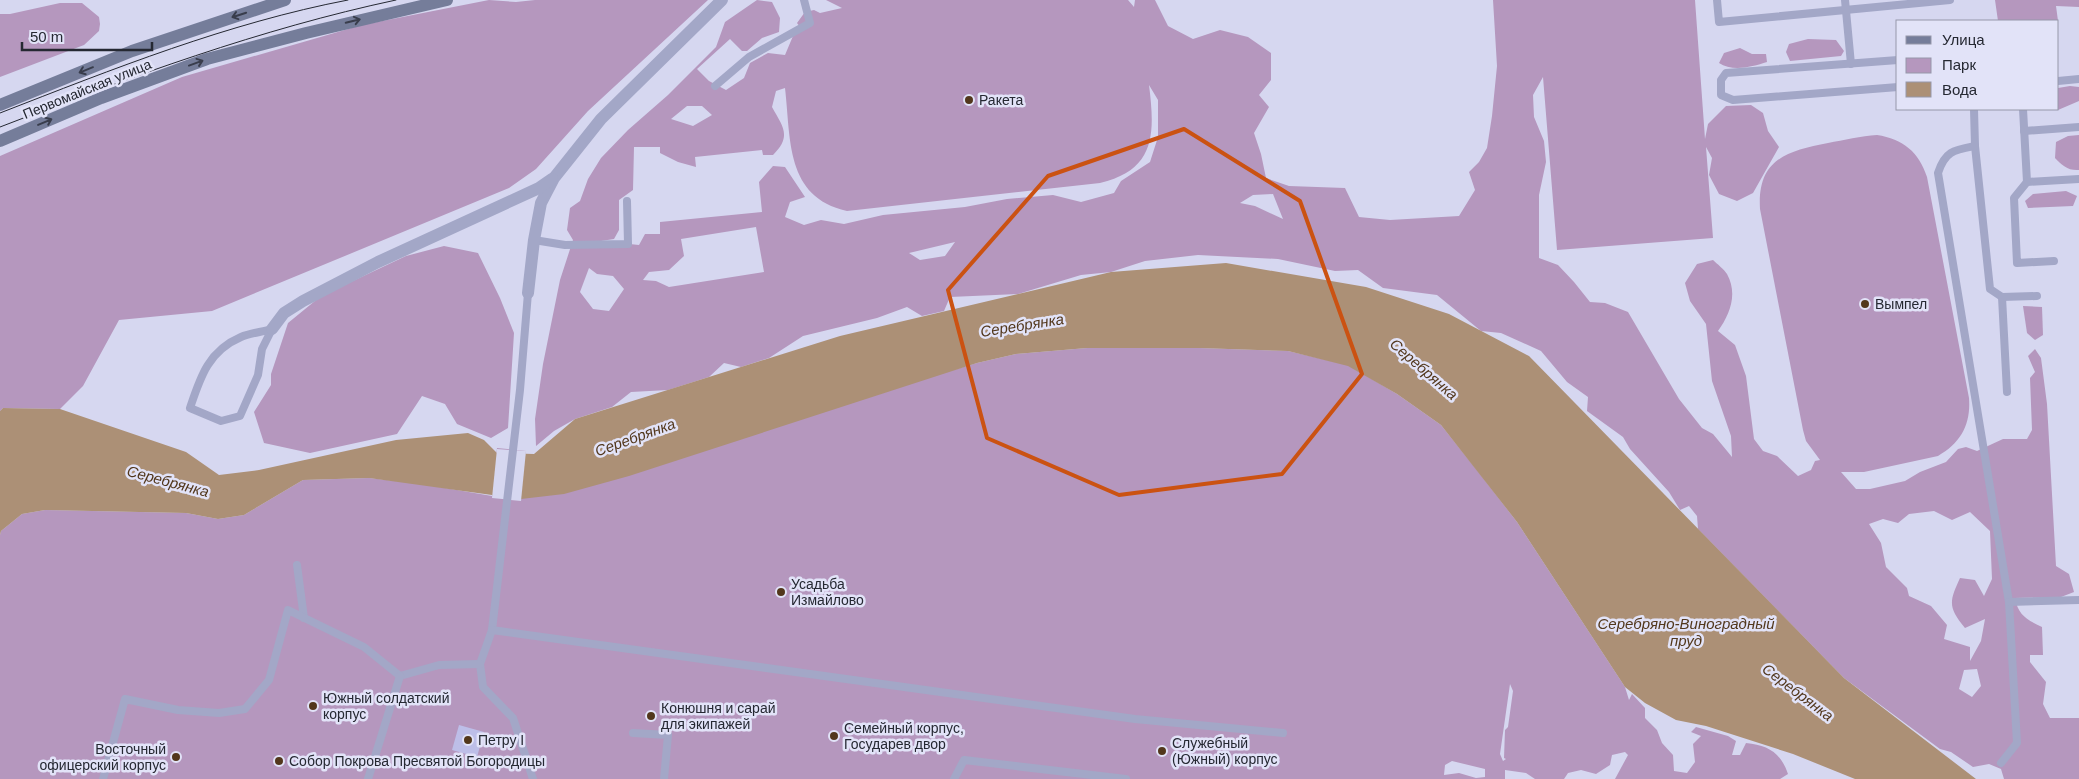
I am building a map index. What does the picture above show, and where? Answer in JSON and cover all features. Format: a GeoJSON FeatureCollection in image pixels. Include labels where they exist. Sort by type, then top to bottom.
{"type":"FeatureCollection","features":[{"type":"Feature","properties":{"kind":"main road","name":"Первомайская улица"},"geometry":{"type":"LineString","coordinates":[[0,105],[132,51],[285,0]]}},
{"type":"Feature","properties":{"kind":"main road","name":"Первомайская улица"},"geometry":{"type":"LineString","coordinates":[[0,140],[101,98],[207,59],[306,33],[448,0]]}},
{"type":"Feature","properties":{"kind":"street"},"geometry":{"type":"LineString","coordinates":[[528,293],[534,240],[541,203],[554,178],[607,112],[722,0]]}},
{"type":"Feature","properties":{"kind":"street"},"geometry":{"type":"LineString","coordinates":[[272,329],[284,314],[302,301],[378,262],[539,188],[554,178]]}},
{"type":"Feature","properties":{"kind":"lane"},"geometry":{"type":"LineString","coordinates":[[715,86],[749,56],[810,23],[804,0]]}},
{"type":"Feature","properties":{"kind":"lane"},"geometry":{"type":"LineString","coordinates":[[1717,0],[1719,22],[1950,0]]}},
{"type":"Feature","properties":{"kind":"lane"},"geometry":{"type":"LineString","coordinates":[[1845,0],[1851,64]]}},
{"type":"Feature","properties":{"kind":"lane"},"geometry":{"type":"LineString","coordinates":[[1896,60],[1726,73],[1721,80],[1721,95],[1733,100],[1896,87]]}},
{"type":"Feature","properties":{"kind":"lane"},"geometry":{"type":"LineString","coordinates":[[2059,81],[2079,79]]}},
{"type":"Feature","properties":{"kind":"lane"},"geometry":{"type":"LineString","coordinates":[[1974,110],[1975,146],[1990,289],[2002,296],[2037,296]]}},
{"type":"Feature","properties":{"kind":"lane"},"geometry":{"type":"LineString","coordinates":[[2023,110],[2027,182],[2014,198],[2017,263],[2054,261]]}},
{"type":"Feature","properties":{"kind":"lane"},"geometry":{"type":"LineString","coordinates":[[2024,132],[2079,127]]}},
{"type":"Feature","properties":{"kind":"lane"},"geometry":{"type":"LineString","coordinates":[[1975,146],[1955,150],[1943,160],[1938,174],[2009,602],[2017,743],[2001,763]]}},
{"type":"Feature","properties":{"kind":"lane"},"geometry":{"type":"LineString","coordinates":[[2027,182],[2079,178]]}},
{"type":"Feature","properties":{"kind":"lane"},"geometry":{"type":"LineString","coordinates":[[534,240],[565,246],[628,244],[627,201]]}},
{"type":"Feature","properties":{"kind":"lane"},"geometry":{"type":"LineString","coordinates":[[528,293],[520,390],[492,630],[480,664],[483,687],[513,718],[533,779]]}},
{"type":"Feature","properties":{"kind":"lane"},"geometry":{"type":"LineString","coordinates":[[2002,296],[2007,392]]}},
{"type":"Feature","properties":{"kind":"lane"},"geometry":{"type":"LineString","coordinates":[[272,329],[262,349],[258,375],[240,416],[221,421],[190,408],[202,373],[216,354],[241,337],[272,329]]}},
{"type":"Feature","properties":{"kind":"lane"},"geometry":{"type":"LineString","coordinates":[[297,565],[304,618]]}},
{"type":"Feature","properties":{"kind":"lane"},"geometry":{"type":"LineString","coordinates":[[2009,602],[2079,600]]}},
{"type":"Feature","properties":{"kind":"lane"},"geometry":{"type":"LineString","coordinates":[[103,779],[125,699],[178,710],[211,713],[245,709],[269,680],[288,610],[364,647],[400,676]]}},
{"type":"Feature","properties":{"kind":"lane"},"geometry":{"type":"LineString","coordinates":[[492,630],[1135,719],[1283,734]]}},
{"type":"Feature","properties":{"kind":"lane"},"geometry":{"type":"LineString","coordinates":[[400,676],[439,666],[480,664]]}},
{"type":"Feature","properties":{"kind":"lane"},"geometry":{"type":"LineString","coordinates":[[368,779],[400,676]]}},
{"type":"Feature","properties":{"kind":"lane"},"geometry":{"type":"LineString","coordinates":[[633,733],[668,735],[664,779]]}},
{"type":"Feature","properties":{"kind":"lane"},"geometry":{"type":"LineString","coordinates":[[954,779],[964,760],[1126,779]]}},
{"type":"Feature","properties":{"kind":"highlighted area"},"geometry":{"type":"Polygon","coordinates":[[[1184,129],[1300,201],[1362,374],[1282,474],[1119,495],[987,438],[948,290],[1048,176],[1184,129]]]}},
{"type":"Feature","properties":{"kind":"green space"},"geometry":{"type":"Polygon","coordinates":[[[489,0],[516,2],[535,0],[708,0],[588,111],[536,169],[509,188],[212,311],[119,320],[83,386],[60,409],[3,408],[0,411],[0,156],[182,77],[362,25],[489,0]]]}},
{"type":"Feature","properties":{"kind":"green space"},"geometry":{"type":"Polygon","coordinates":[[[757,0],[772,2],[780,18],[779,32],[762,38],[747,51],[742,51],[730,39],[697,69],[709,81],[726,90],[744,78],[750,63],[768,53],[785,55],[793,36],[800,27],[797,23],[805,12],[814,10],[820,13],[842,8],[826,0],[1128,0],[1134,7],[1135,0],[1155,0],[1168,26],[1193,39],[1220,30],[1248,37],[1271,53],[1271,80],[1259,95],[1269,107],[1254,133],[1266,178],[1289,186],[1345,188],[1359,217],[1390,220],[1459,216],[1475,190],[1469,172],[1479,162],[1487,148],[1497,66],[1493,0],[1695,0],[1705,139],[1708,124],[1726,106],[1751,105],[1763,113],[1768,131],[1779,147],[1753,193],[1737,201],[1719,194],[1709,175],[1712,158],[1706,147],[1713,238],[1557,250],[1543,77],[1533,95],[1534,117],[1544,141],[1546,162],[1539,195],[1539,258],[1558,265],[1590,302],[1605,303],[1628,312],[1679,399],[1702,428],[1713,434],[1732,457],[1731,436],[1712,381],[1706,324],[1690,301],[1685,283],[1697,264],[1713,260],[1726,272],[1732,289],[1729,311],[1718,331],[1735,345],[1746,376],[1754,439],[1763,451],[1777,456],[1798,476],[1811,470],[1815,461],[1820,460],[1806,441],[1803,430],[1760,209],[1760,192],[1764,179],[1769,168],[1777,160],[1788,154],[1813,146],[1877,135],[1895,140],[1909,148],[1924,168],[1927,177],[1969,398],[1968,416],[1963,432],[1958,439],[1938,456],[1864,472],[1841,472],[1856,489],[1870,489],[1905,481],[1920,472],[1946,462],[1958,449],[1966,447],[1977,451],[2003,439],[2027,439],[2032,430],[2030,378],[2035,372],[2028,356],[2035,349],[2041,358],[2047,404],[2056,566],[2069,574],[2074,592],[2061,597],[2015,598],[2021,613],[2042,627],[2043,655],[2030,655],[2030,662],[2046,682],[2043,704],[2050,718],[2079,718],[2079,779],[2004,779],[2001,769],[1989,764],[1973,767],[1951,752],[1940,749],[1844,678],[1698,529],[1697,516],[1689,506],[1680,510],[1669,492],[1630,449],[1623,437],[1587,411],[1588,397],[1567,382],[1541,351],[1501,333],[1481,331],[1437,295],[1383,288],[1358,270],[1335,271],[1278,259],[1198,255],[1145,261],[1111,272],[1081,275],[1018,294],[950,297],[944,311],[922,316],[907,307],[877,318],[803,336],[769,358],[741,367],[724,363],[709,377],[668,390],[631,392],[612,407],[575,419],[554,431],[536,446],[535,419],[543,364],[560,280],[573,240],[567,230],[570,208],[580,201],[588,179],[601,158],[716,47],[725,22],[757,0]],[[1149,85],[1152,119],[1148,147],[1142,159],[1132,169],[1118,177],[1100,183],[847,211],[827,204],[812,193],[802,179],[795,163],[791,146],[785,88],[776,91],[772,107],[784,131],[782,142],[773,155],[763,155],[762,150],[695,157],[696,167],[678,162],[660,153],[660,147],[634,147],[633,190],[619,200],[619,230],[614,239],[601,241],[639,245],[645,234],[660,234],[660,222],[762,212],[759,182],[773,166],[785,167],[805,197],[790,202],[785,217],[804,225],[821,220],[844,224],[883,215],[965,207],[1007,199],[1053,195],[1081,202],[1114,193],[1121,181],[1150,162],[1158,137],[1158,100],[1149,85]],[[687,106],[671,119],[693,126],[712,115],[702,106],[687,106]],[[1273,194],[1253,195],[1240,203],[1255,206],[1283,219],[1273,194]],[[756,227],[681,239],[684,256],[669,270],[649,272],[643,280],[656,281],[669,287],[764,272],[756,227]],[[955,242],[909,253],[920,260],[945,256],[955,242]],[[589,268],[580,292],[593,309],[609,311],[624,289],[613,276],[597,274],[589,268]],[[1934,511],[1909,514],[1898,523],[1883,519],[1869,524],[1881,543],[1886,567],[1907,588],[1909,596],[1931,606],[1947,625],[1944,639],[1970,647],[1970,661],[1981,641],[1985,619],[1965,628],[1953,609],[1952,599],[1960,578],[1975,580],[1984,596],[1992,579],[1990,531],[1970,512],[1952,520],[1934,511]],[[1977,669],[1964,670],[1959,689],[1972,697],[1981,686],[1977,669]]]}},
{"type":"Feature","properties":{"kind":"green space"},"geometry":{"type":"Polygon","coordinates":[[[1995,0],[2079,0],[2079,7],[2056,6],[2058,20],[1998,20],[1995,0]]]}},
{"type":"Feature","properties":{"kind":"green space"},"geometry":{"type":"Polygon","coordinates":[[[60,3],[82,3],[99,17],[99,31],[84,45],[0,77],[0,14],[10,14],[60,3]]]}},
{"type":"Feature","properties":{"kind":"green space"},"geometry":{"type":"Polygon","coordinates":[[[1808,39],[1836,40],[1844,51],[1841,56],[1790,61],[1786,52],[1789,44],[1808,39]]]}},
{"type":"Feature","properties":{"kind":"green space"},"geometry":{"type":"Polygon","coordinates":[[[1740,48],[1752,54],[1766,54],[1767,62],[1736,68],[1719,63],[1724,53],[1740,48]]]}},
{"type":"Feature","properties":{"kind":"green space"},"geometry":{"type":"Polygon","coordinates":[[[2079,87],[2079,101],[2059,110],[2059,88],[2079,87]]]}},
{"type":"Feature","properties":{"kind":"green space"},"geometry":{"type":"Polygon","coordinates":[[[2079,135],[2079,170],[2072,170],[2055,158],[2056,142],[2068,136],[2079,135]]]}},
{"type":"Feature","properties":{"kind":"green space"},"geometry":{"type":"Polygon","coordinates":[[[2066,191],[2077,196],[2073,206],[2028,208],[2025,201],[2033,194],[2066,191]]]}},
{"type":"Feature","properties":{"kind":"green space"},"geometry":{"type":"Polygon","coordinates":[[[444,246],[478,253],[500,298],[514,333],[508,428],[491,438],[457,424],[445,404],[422,396],[397,434],[310,453],[264,443],[254,412],[271,385],[271,374],[288,323],[321,296],[406,256],[444,246]]]}},
{"type":"Feature","properties":{"kind":"green space"},"geometry":{"type":"Polygon","coordinates":[[[2023,306],[2042,307],[2043,335],[2035,340],[2027,333],[2023,306]]]}},
{"type":"Feature","properties":{"kind":"green space","name":"Усадьба Измайлово"},"geometry":{"type":"Polygon","coordinates":[[[1087,348],[1199,348],[1288,351],[1348,365],[1397,394],[1441,425],[1517,522],[1625,687],[1629,700],[1632,694],[1645,708],[1645,718],[1657,730],[1662,743],[1673,755],[1674,771],[1687,773],[1695,762],[1693,744],[1701,736],[1691,732],[1696,727],[1728,736],[1736,741],[1732,755],[1740,755],[1746,743],[1773,751],[1782,761],[1788,774],[1780,779],[1615,779],[1628,755],[1625,752],[1612,755],[1610,765],[1596,774],[1581,770],[1568,773],[1564,779],[1535,779],[1526,773],[1505,770],[1505,779],[0,779],[0,535],[1,531],[22,514],[45,510],[186,513],[218,519],[244,515],[303,480],[369,478],[422,484],[492,496],[497,448],[526,451],[522,498],[977,363],[1016,354],[1087,348]],[[1510,684],[1500,754],[1503,761],[1506,759],[1504,758],[1505,730],[1508,727],[1513,691],[1510,684]],[[1452,761],[1445,765],[1444,775],[1459,773],[1476,778],[1485,777],[1485,769],[1452,761]]]}},
{"type":"Feature","properties":{"kind":"shaded area"},"geometry":{"type":"Polygon","coordinates":[[[459,725],[484,732],[477,757],[452,750],[459,725]]]}},
{"type":"Feature","properties":{"kind":"water","name":"Серебряно-Виноградный пруд"},"geometry":{"type":"Polygon","coordinates":[[[1226,263],[1366,287],[1449,314],[1529,356],[1844,678],[1976,779],[1855,779],[1793,754],[1706,726],[1676,720],[1645,703],[1625,687],[1517,522],[1441,425],[1397,394],[1348,366],[1288,351],[1199,348],[1087,348],[1016,354],[977,363],[629,476],[564,494],[521,499],[369,478],[303,480],[244,515],[218,519],[186,513],[45,510],[22,514],[1,531],[0,535],[0,411],[3,408],[60,409],[186,452],[219,475],[259,470],[396,440],[468,433],[484,440],[497,453],[534,454],[575,419],[840,336],[1111,272],[1226,263]]]}},
{"type":"Feature","properties":{"kind":"pier"},"geometry":{"type":"Polygon","coordinates":[[[497,449],[526,451],[521,501],[492,498],[497,449]]]}},
{"type":"Feature","properties":{"kind":"tram line"},"geometry":{"type":"LineString","coordinates":[[0,113],[128,64],[215,34],[259,21],[348,0]]}},
{"type":"Feature","properties":{"kind":"tram line"},"geometry":{"type":"LineString","coordinates":[[0,127],[147,72],[245,40],[295,25],[396,0]]}},
{"type":"Feature","properties":{"kind":"place","name":"Ракета"},"geometry":{"type":"Point","coordinates":[969,100]}},
{"type":"Feature","properties":{"kind":"place","name":"Вымпел"},"geometry":{"type":"Point","coordinates":[1865,304]}},
{"type":"Feature","properties":{"kind":"place","name":"Усадьба Измайлово"},"geometry":{"type":"Point","coordinates":[781,592]}},
{"type":"Feature","properties":{"kind":"place","name":"Южный солдатский корпус"},"geometry":{"type":"Point","coordinates":[313,706]}},
{"type":"Feature","properties":{"kind":"place","name":"Конюшня и сарай для экипажей"},"geometry":{"type":"Point","coordinates":[651,716]}},
{"type":"Feature","properties":{"kind":"place","name":"Семейный корпус, Государев двор"},"geometry":{"type":"Point","coordinates":[834,736]}},
{"type":"Feature","properties":{"kind":"place","name":"Петру I"},"geometry":{"type":"Point","coordinates":[468,740]}},
{"type":"Feature","properties":{"kind":"place","name":"Служебный (Южный) корпус"},"geometry":{"type":"Point","coordinates":[1162,751]}},
{"type":"Feature","properties":{"kind":"place","name":"Восточный офицерский корпус"},"geometry":{"type":"Point","coordinates":[176,757]}},
{"type":"Feature","properties":{"kind":"place","name":"Собор Покрова Пресвятой Богородицы"},"geometry":{"type":"Point","coordinates":[279,761]}},
{"type":"Feature","properties":{"kind":"water label","name":"Серебрянка"},"geometry":{"type":"Point","coordinates":[1022,325]}},
{"type":"Feature","properties":{"kind":"water label","name":"Серебрянка"},"geometry":{"type":"Point","coordinates":[1424,369]}},
{"type":"Feature","properties":{"kind":"water label","name":"Серебрянка"},"geometry":{"type":"Point","coordinates":[635,437]}},
{"type":"Feature","properties":{"kind":"water label","name":"Серебрянка"},"geometry":{"type":"Point","coordinates":[168,481]}},
{"type":"Feature","properties":{"kind":"water label","name":"Серебрянка"},"geometry":{"type":"Point","coordinates":[1798,692]}}]}
